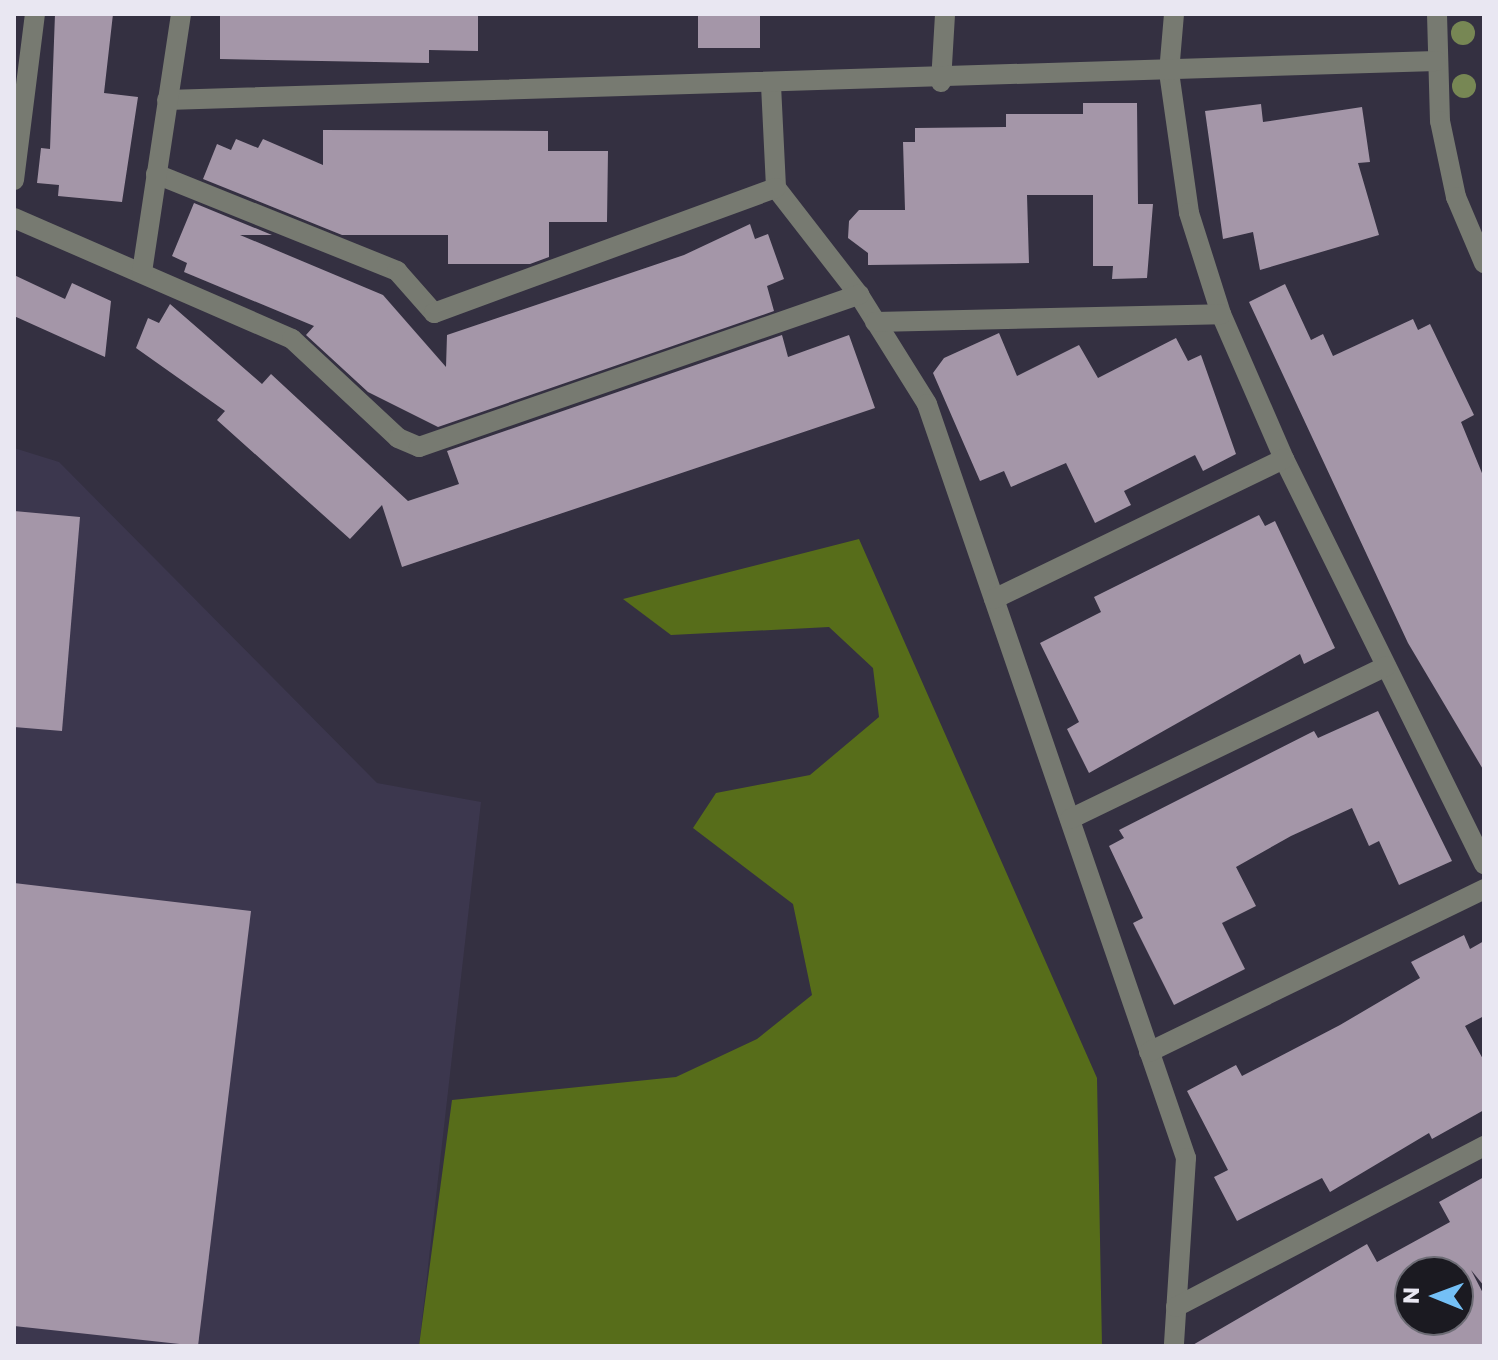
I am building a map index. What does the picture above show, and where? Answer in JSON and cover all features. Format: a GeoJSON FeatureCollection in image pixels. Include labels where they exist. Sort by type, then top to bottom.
{"type":"FeatureCollection","features":[{"type":"Feature","properties":{"kind":"street"},"geometry":{"type":"LineString","coordinates":[[14,180],[35,14]]}},
{"type":"Feature","properties":{"kind":"street"},"geometry":{"type":"LineString","coordinates":[[142,272],[181,14]]}},
{"type":"Feature","properties":{"kind":"street"},"geometry":{"type":"LineString","coordinates":[[941,82],[945,14]]}},
{"type":"Feature","properties":{"kind":"street"},"geometry":{"type":"LineString","coordinates":[[1174,14],[1169,72],[1189,213],[1221,314],[1284,459],[1484,864]]}},
{"type":"Feature","properties":{"kind":"street"},"geometry":{"type":"LineString","coordinates":[[1437,14],[1436,61],[1456,197],[1484,263]]}},
{"type":"Feature","properties":{"kind":"street"},"geometry":{"type":"LineString","coordinates":[[167,100],[941,82],[1436,61]]}},
{"type":"Feature","properties":{"kind":"street"},"geometry":{"type":"LineString","coordinates":[[771,85],[776,188],[859,295],[927,404],[1186,1158],[1174,1346]]}},
{"type":"Feature","properties":{"kind":"street"},"geometry":{"type":"LineString","coordinates":[[156,174],[397,271],[434,313],[776,188]]}},
{"type":"Feature","properties":{"kind":"street"},"geometry":{"type":"LineString","coordinates":[[14,218],[292,339],[398,438],[419,447],[859,295]]}},
{"type":"Feature","properties":{"kind":"street"},"geometry":{"type":"LineString","coordinates":[[875,322],[1221,314]]}},
{"type":"Feature","properties":{"kind":"street"},"geometry":{"type":"LineString","coordinates":[[994,599],[1284,459]]}},
{"type":"Feature","properties":{"kind":"street"},"geometry":{"type":"LineString","coordinates":[[1070,819],[1386,666]]}},
{"type":"Feature","properties":{"kind":"street"},"geometry":{"type":"LineString","coordinates":[[1149,1052],[1484,889]]}},
{"type":"Feature","properties":{"kind":"street"},"geometry":{"type":"LineString","coordinates":[[1176,1307],[1484,1146]]}},
{"type":"Feature","properties":{"kind":"shaded area"},"geometry":{"type":"Polygon","coordinates":[[[14,448],[59,462],[377,783],[481,802],[419,1346],[14,1346],[14,448]]]}},
{"type":"Feature","properties":{"kind":"green space"},"geometry":{"type":"Polygon","coordinates":[[[859,539],[1097,1078],[1102,1346],[419,1346],[452,1100],[676,1077],[757,1039],[812,995],[793,904],[693,828],[716,793],[810,775],[879,717],[873,668],[829,627],[671,635],[623,599],[859,539]]]}},
{"type":"Feature","properties":{"kind":"building"},"geometry":{"type":"Polygon","coordinates":[[[55,14],[113,14],[104,93],[138,97],[122,202],[58,196],[59,185],[37,183],[41,148],[50,149],[55,14]]]}},
{"type":"Feature","properties":{"kind":"building"},"geometry":{"type":"Polygon","coordinates":[[[220,14],[478,14],[478,51],[429,50],[429,63],[220,59],[220,14]]]}},
{"type":"Feature","properties":{"kind":"building"},"geometry":{"type":"Polygon","coordinates":[[[698,14],[760,14],[760,48],[698,48],[698,14]]]}},
{"type":"Feature","properties":{"kind":"building"},"geometry":{"type":"Polygon","coordinates":[[[1083,103],[1137,103],[1138,204],[1153,204],[1147,278],[1112,279],[1113,266],[1093,266],[1093,195],[1027,195],[1029,263],[868,265],[868,253],[848,238],[849,221],[859,210],[905,210],[903,142],[915,142],[915,128],[1006,127],[1006,114],[1083,114],[1083,103]]]}},
{"type":"Feature","properties":{"kind":"building"},"geometry":{"type":"Polygon","coordinates":[[[1261,104],[1263,122],[1362,107],[1370,162],[1358,163],[1379,235],[1260,270],[1253,232],[1223,239],[1205,111],[1261,104]]]}},
{"type":"Feature","properties":{"kind":"building"},"geometry":{"type":"Polygon","coordinates":[[[323,130],[548,131],[548,151],[608,151],[607,222],[549,222],[549,257],[530,264],[448,264],[448,235],[342,235],[203,179],[217,144],[231,150],[236,139],[258,148],[263,139],[323,165],[323,130]]]}},
{"type":"Feature","properties":{"kind":"building"},"geometry":{"type":"Polygon","coordinates":[[[194,203],[272,235],[240,235],[383,295],[446,367],[447,335],[684,255],[750,224],[755,239],[768,234],[784,279],[767,286],[774,311],[438,427],[368,392],[306,335],[314,326],[184,272],[187,263],[172,256],[194,203]]]}},
{"type":"Feature","properties":{"kind":"building"},"geometry":{"type":"Polygon","coordinates":[[[14,275],[65,299],[72,283],[111,301],[105,357],[14,316],[14,275]]]}},
{"type":"Feature","properties":{"kind":"building"},"geometry":{"type":"Polygon","coordinates":[[[1285,284],[1311,340],[1323,334],[1333,356],[1413,319],[1418,330],[1430,324],[1474,415],[1461,422],[1484,478],[1484,771],[1408,643],[1249,302],[1285,284]]]}},
{"type":"Feature","properties":{"kind":"building"},"geometry":{"type":"Polygon","coordinates":[[[170,304],[262,384],[271,374],[408,501],[459,484],[447,451],[782,335],[788,357],[849,335],[875,408],[402,567],[382,505],[350,539],[217,420],[225,411],[136,348],[148,318],[159,323],[170,304]]]}},
{"type":"Feature","properties":{"kind":"building"},"geometry":{"type":"Polygon","coordinates":[[[999,333],[1017,376],[1079,345],[1098,378],[1176,338],[1188,361],[1201,355],[1236,454],[1203,471],[1195,455],[1124,491],[1131,505],[1095,523],[1066,463],[1011,487],[1004,471],[980,481],[933,373],[944,358],[999,333]]]}},
{"type":"Feature","properties":{"kind":"building"},"geometry":{"type":"Polygon","coordinates":[[[14,511],[80,517],[62,731],[14,727],[14,511]]]}},
{"type":"Feature","properties":{"kind":"building"},"geometry":{"type":"Polygon","coordinates":[[[1259,515],[1265,526],[1275,521],[1335,648],[1304,664],[1300,654],[1089,773],[1067,729],[1079,722],[1040,643],[1101,612],[1094,597],[1259,515]]]}},
{"type":"Feature","properties":{"kind":"building"},"geometry":{"type":"Polygon","coordinates":[[[1378,711],[1452,861],[1399,885],[1379,841],[1369,846],[1352,808],[1291,836],[1236,867],[1256,906],[1222,923],[1245,969],[1174,1005],[1133,923],[1143,918],[1109,846],[1124,838],[1119,830],[1314,731],[1318,738],[1378,711]]]}},
{"type":"Feature","properties":{"kind":"building"},"geometry":{"type":"Polygon","coordinates":[[[14,883],[251,911],[198,1346],[14,1326],[14,883]]]}},
{"type":"Feature","properties":{"kind":"building"},"geometry":{"type":"Polygon","coordinates":[[[1464,935],[1470,949],[1484,941],[1484,1016],[1465,1026],[1484,1061],[1484,1110],[1432,1139],[1429,1133],[1330,1192],[1322,1178],[1237,1221],[1214,1177],[1228,1170],[1187,1091],[1236,1065],[1242,1076],[1340,1025],[1420,978],[1411,962],[1464,935]]]}},
{"type":"Feature","properties":{"kind":"building"},"geometry":{"type":"Polygon","coordinates":[[[1484,1177],[1484,1286],[1474,1274],[1474,1256],[1394,1256],[1394,1336],[1474,1336],[1474,1276],[1484,1295],[1484,1346],[1191,1346],[1367,1244],[1377,1262],[1450,1222],[1439,1202],[1484,1177]]]}}]}
